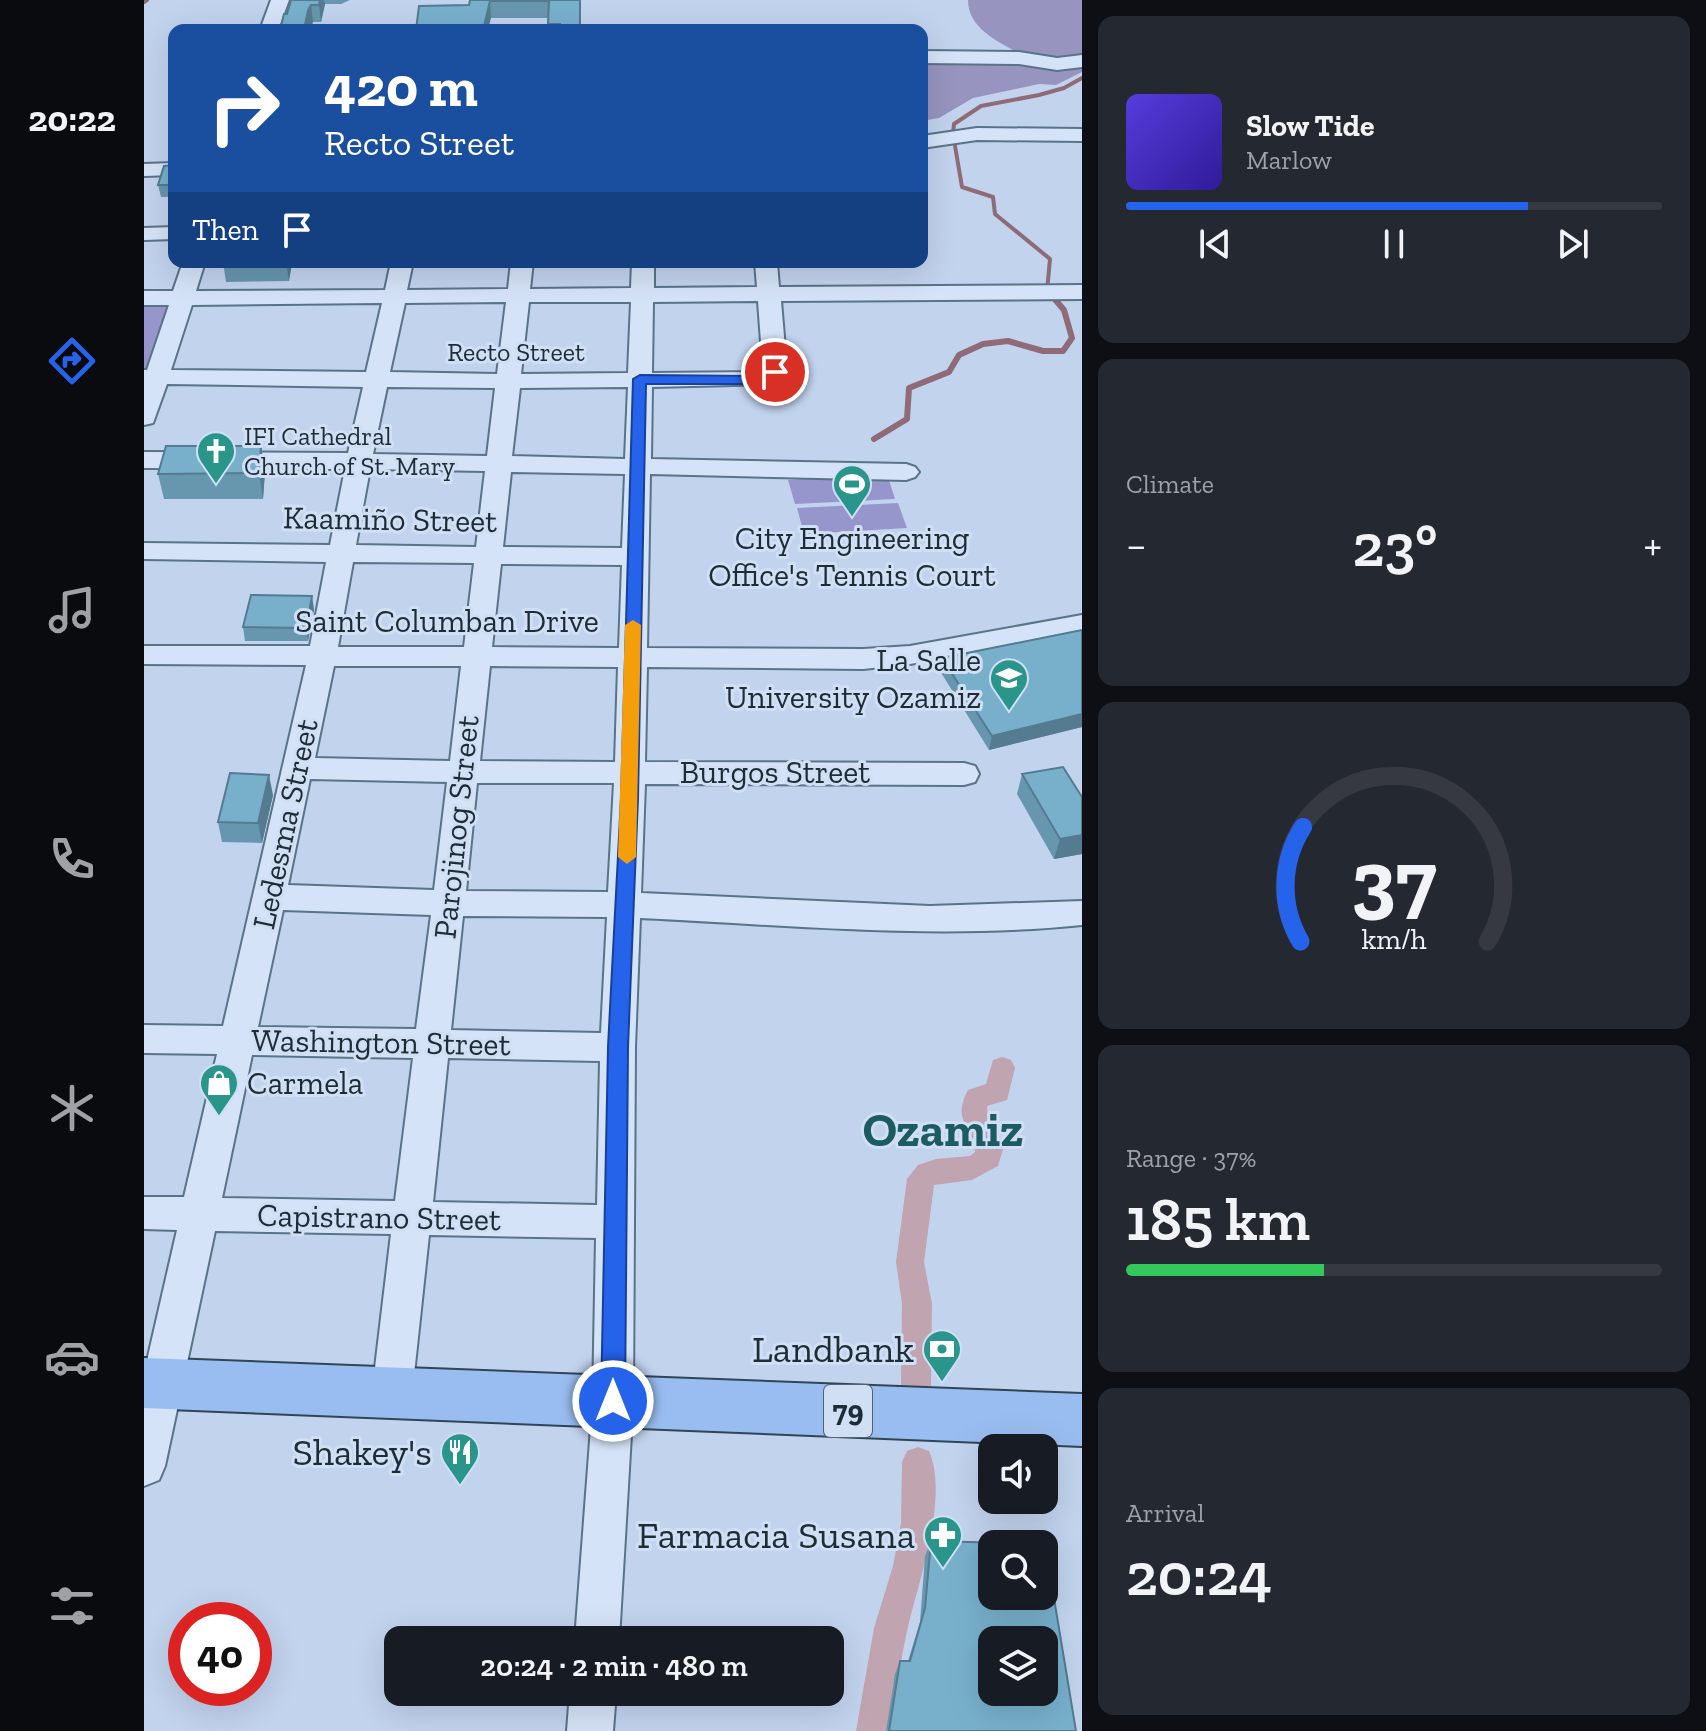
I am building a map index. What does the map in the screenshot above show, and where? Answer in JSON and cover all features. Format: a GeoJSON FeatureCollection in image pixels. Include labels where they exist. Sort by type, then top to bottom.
{"type":"FeatureCollection","features":[{"type":"Feature","properties":{"kind":"main road","name":"79"},"geometry":{"type":"LineString","coordinates":[[151,1398],[392,1393],[612,1416],[978,1443]]}},
{"type":"Feature","properties":{"kind":"main road","name":"79"},"geometry":{"type":"LineString","coordinates":[[151,1398],[612,1416],[1082,1420]]}},
{"type":"Feature","properties":{"kind":"main road","name":"79"},"geometry":{"type":"LineString","coordinates":[[1058,1448],[1082,1449]]}},
{"type":"Feature","properties":{"kind":"street"},"geometry":{"type":"LineString","coordinates":[[271,24],[280,0]]}},
{"type":"Feature","properties":{"kind":"street"},"geometry":{"type":"LineString","coordinates":[[928,57],[1019,58],[1057,64],[1082,61]]}},
{"type":"Feature","properties":{"kind":"street"},"geometry":{"type":"LineString","coordinates":[[928,141],[977,134],[1082,135]]}},
{"type":"Feature","properties":{"kind":"street"},"geometry":{"type":"LineString","coordinates":[[144,170],[168,169]]}},
{"type":"Feature","properties":{"kind":"street"},"geometry":{"type":"LineString","coordinates":[[144,234],[168,233]]}},
{"type":"Feature","properties":{"kind":"street"},"geometry":{"type":"LineString","coordinates":[[144,418],[151,377],[192,268]]}},
{"type":"Feature","properties":{"kind":"street","name":"Ledesma Street"},"geometry":{"type":"LineString","coordinates":[[144,1466],[151,1398],[197,1214],[269,897],[322,657],[340,552],[401,268]]}},
{"type":"Feature","properties":{"kind":"street","name":"Parojinog Street"},"geometry":{"type":"LineString","coordinates":[[392,1393],[474,658],[501,465],[521,268]]}},
{"type":"Feature","properties":{"kind":"street"},"geometry":{"type":"LineString","coordinates":[[598,1626],[612,1416],[618,1047],[626,905],[643,268]]}},
{"type":"Feature","properties":{"kind":"street","name":"Recto Street"},"geometry":{"type":"LineString","coordinates":[[151,377],[758,380],[775,372],[766,268]]}},
{"type":"Feature","properties":{"kind":"street"},"geometry":{"type":"LineString","coordinates":[[144,298],[1082,292]]}},
{"type":"Feature","properties":{"kind":"street"},"geometry":{"type":"LineString","coordinates":[[144,460],[639,465],[906,472]]}},
{"type":"Feature","properties":{"kind":"street","name":"Kaamiño Street"},"geometry":{"type":"LineString","coordinates":[[144,551],[634,557]]}},
{"type":"Feature","properties":{"kind":"street","name":"Saint Columban Drive"},"geometry":{"type":"LineString","coordinates":[[144,655],[863,659],[910,655],[1082,624]]}},
{"type":"Feature","properties":{"kind":"street","name":"Burgos Street"},"geometry":{"type":"LineString","coordinates":[[297,768],[463,772],[964,774]]}},
{"type":"Feature","properties":{"kind":"street"},"geometry":{"type":"LineString","coordinates":[[269,897],[626,905],[930,919],[1082,913]]}},
{"type":"Feature","properties":{"kind":"street","name":"Washington Street"},"geometry":{"type":"LineString","coordinates":[[144,1039],[618,1047]]}},
{"type":"Feature","properties":{"kind":"street","name":"Capistrano Street"},"geometry":{"type":"LineString","coordinates":[[144,1213],[614,1222]]}},
{"type":"Feature","properties":{"kind":"street"},"geometry":{"type":"LineString","coordinates":[[590,1731],[592,1706]]}},
{"type":"Feature","properties":{"kind":"shaded area"},"geometry":{"type":"Polygon","coordinates":[[[968,0],[1082,0],[1082,72],[1056,85],[1039,84],[973,98],[939,118],[928,120],[928,61],[1040,66],[984,32],[970,12],[968,0]]]}},
{"type":"Feature","properties":{"kind":"shaded area"},"geometry":{"type":"Polygon","coordinates":[[[144,303],[176,303],[157,372],[144,372],[144,303]]]}},
{"type":"Feature","properties":{"kind":"shaded area","name":"City Engineering Office's Tennis Court"},"geometry":{"type":"Polygon","coordinates":[[[887,474],[895,499],[795,504],[788,480],[887,474]]]}},
{"type":"Feature","properties":{"kind":"shaded area","name":"City Engineering Office's Tennis Court"},"geometry":{"type":"Polygon","coordinates":[[[898,503],[907,528],[804,534],[797,508],[898,503]]]}},
{"type":"Feature","properties":{"kind":"building"},"geometry":{"type":"Polygon","coordinates":[[[291,0],[320,0],[319,5],[311,5],[305,24],[282,24],[284,14],[287,14],[291,0]]]}},
{"type":"Feature","properties":{"kind":"building"},"geometry":{"type":"Polygon","coordinates":[[[470,0],[580,0],[580,24],[548,24],[549,1],[490,1],[484,24],[417,24],[419,6],[469,5],[470,0]]]}},
{"type":"Feature","properties":{"kind":"building"},"geometry":{"type":"Polygon","coordinates":[[[164,166],[168,166],[168,185],[158,185],[164,166]]]}},
{"type":"Feature","properties":{"kind":"building"},"geometry":{"type":"Polygon","coordinates":[[[166,446],[261,446],[259,473],[158,474],[166,446]]]}},
{"type":"Feature","properties":{"kind":"building"},"geometry":{"type":"Polygon","coordinates":[[[251,595],[312,596],[306,628],[243,627],[251,595]]]}},
{"type":"Feature","properties":{"kind":"building"},"geometry":{"type":"Polygon","coordinates":[[[1082,630],[1082,714],[992,736],[942,658],[1082,630]]]}},
{"type":"Feature","properties":{"kind":"building"},"geometry":{"type":"Polygon","coordinates":[[[1063,767],[1082,797],[1082,835],[1060,839],[1022,774],[1063,767]]]}},
{"type":"Feature","properties":{"kind":"building"},"geometry":{"type":"Polygon","coordinates":[[[230,773],[269,775],[258,823],[218,822],[230,773]]]}},
{"type":"Feature","properties":{"kind":"building"},"geometry":{"type":"Polygon","coordinates":[[[931,1541],[978,1542],[978,1610],[1056,1610],[1076,1731],[889,1731],[900,1661],[910,1661],[925,1608],[931,1541]]]}},
{"type":"Feature","properties":{"kind":"waterway"},"geometry":{"type":"LineString","coordinates":[[953,134],[954,124],[981,106],[1039,95],[1064,88],[1082,78]]}},
{"type":"Feature","properties":{"kind":"waterway"},"geometry":{"type":"LineString","coordinates":[[954,140],[962,187],[993,197],[995,214],[1050,259],[1047,291]]}},
{"type":"Feature","properties":{"kind":"waterway"},"geometry":{"type":"LineString","coordinates":[[874,439],[907,419],[909,388],[949,372],[959,355],[983,344],[1008,341],[1043,351],[1063,351],[1072,338],[1064,310],[1053,297]]}},
{"type":"Feature","properties":{"kind":"waterway"},"geometry":{"type":"LineString","coordinates":[[916,1386],[917,1304],[910,1262],[921,1179],[936,1171],[972,1168],[988,1158],[987,1141],[975,1120],[973,1106],[977,1098],[998,1092],[1002,1068]]}},
{"type":"Feature","properties":{"kind":"waterway"},"geometry":{"type":"LineString","coordinates":[[873,1731],[891,1628],[909,1566],[917,1523],[918,1462]]}},
{"type":"Feature","properties":{"kind":"slow traffic"},"geometry":{"type":"LineString","coordinates":[[627,857],[633,625]]}},
{"type":"Feature","properties":{"kind":"place","name":"IFI Cathedral Church of St. Mary"},"geometry":{"type":"Point","coordinates":[216,485]}},
{"type":"Feature","properties":{"kind":"place","name":"City Engineering Office's Tennis Court"},"geometry":{"type":"Point","coordinates":[852,518]}},
{"type":"Feature","properties":{"kind":"place","name":"La Salle University Ozamiz"},"geometry":{"type":"Point","coordinates":[1009,712]}},
{"type":"Feature","properties":{"kind":"place","name":"Carmela"},"geometry":{"type":"Point","coordinates":[219,1117]}},
{"type":"Feature","properties":{"kind":"place","name":"Landbank"},"geometry":{"type":"Point","coordinates":[942,1383]}},
{"type":"Feature","properties":{"kind":"place","name":"Shakey's"},"geometry":{"type":"Point","coordinates":[460,1486]}},
{"type":"Feature","properties":{"kind":"place","name":"Farmacia Susana"},"geometry":{"type":"Point","coordinates":[943,1569]}},
{"type":"Feature","properties":{"kind":"district","name":"Ozamiz"},"geometry":{"type":"Point","coordinates":[943,1129]}},
{"type":"Feature","properties":{"kind":"route"},"geometry":{"type":"LineString","coordinates":[[613,1401],[618,1047],[626,905],[640,379],[758,380],[775,372]]}}]}
